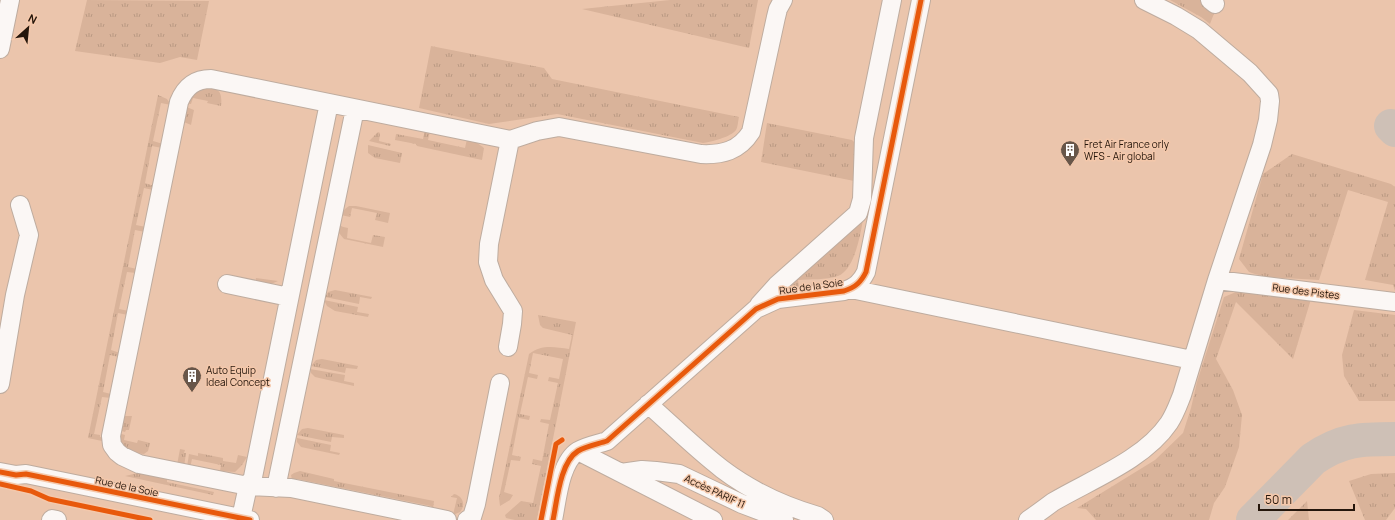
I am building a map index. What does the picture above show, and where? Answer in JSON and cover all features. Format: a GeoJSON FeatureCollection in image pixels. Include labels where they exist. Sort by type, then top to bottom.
{"type":"FeatureCollection","features":[{"type":"Feature","properties":{"kind":"street"},"geometry":{"type":"LineString","coordinates":[[0,49],[10,0]]}},
{"type":"Feature","properties":{"kind":"street"},"geometry":{"type":"LineString","coordinates":[[447,520],[291,488],[248,486],[140,464],[122,456],[112,445],[111,436],[179,102],[182,94],[189,86],[200,80],[211,79],[510,140],[537,131],[560,127],[701,154],[716,154],[732,150],[746,140],[751,132],[778,8],[784,0]]}},
{"type":"Feature","properties":{"kind":"street"},"geometry":{"type":"LineString","coordinates":[[756,308],[776,285],[858,213],[862,199],[864,138],[892,0]]}},
{"type":"Feature","properties":{"kind":"street","name":"Rue de la Soie"},"geometry":{"type":"LineString","coordinates":[[578,451],[607,441],[756,308],[778,299],[851,289],[860,282],[866,272],[921,0]]}},
{"type":"Feature","properties":{"kind":"street"},"geometry":{"type":"LineString","coordinates":[[1028,520],[1053,502],[1109,472],[1141,451],[1155,439],[1168,424],[1176,410],[1262,145],[1270,108],[1269,94],[1250,73],[1199,30],[1176,16],[1144,0]]}},
{"type":"Feature","properties":{"kind":"street"},"geometry":{"type":"LineString","coordinates":[[245,519],[248,486],[252,477],[329,103]]}},
{"type":"Feature","properties":{"kind":"street"},"geometry":{"type":"LineString","coordinates":[[276,488],[355,109]]}},
{"type":"Feature","properties":{"kind":"street"},"geometry":{"type":"LineString","coordinates":[[508,347],[513,311],[494,280],[488,262],[489,244],[510,140]]}},
{"type":"Feature","properties":{"kind":"street"},"geometry":{"type":"LineString","coordinates":[[0,384],[15,295],[29,234],[20,205]]}},
{"type":"Feature","properties":{"kind":"street","name":"Rue des Pistes"},"geometry":{"type":"LineString","coordinates":[[1217,280],[1395,302]]}},
{"type":"Feature","properties":{"kind":"street"},"geometry":{"type":"LineString","coordinates":[[227,284],[289,297]]}},
{"type":"Feature","properties":{"kind":"street"},"geometry":{"type":"LineString","coordinates":[[851,289],[1192,360]]}},
{"type":"Feature","properties":{"kind":"street"},"geometry":{"type":"LineString","coordinates":[[467,520],[472,517],[476,504],[500,383]]}},
{"type":"Feature","properties":{"kind":"street"},"geometry":{"type":"LineString","coordinates":[[648,404],[722,469],[767,497],[779,513],[826,519]]}},
{"type":"Feature","properties":{"kind":"street"},"geometry":{"type":"LineString","coordinates":[[553,520],[564,472],[569,460],[578,451],[713,520]]}},
{"type":"Feature","properties":{"kind":"street","name":"Rue de la Soie"},"geometry":{"type":"LineString","coordinates":[[0,461],[18,468],[26,474]]}},
{"type":"Feature","properties":{"kind":"street","name":"Accès PARIF 11"},"geometry":{"type":"LineString","coordinates":[[621,473],[642,470],[679,474],[738,503],[779,513]]}},
{"type":"Feature","properties":{"kind":"street","name":"Rue de la Soie"},"geometry":{"type":"LineString","coordinates":[[0,472],[16,475],[26,474],[245,519]]}},
{"type":"Feature","properties":{"kind":"street"},"geometry":{"type":"LineString","coordinates":[[51,520],[57,520]]}},
{"type":"Feature","properties":{"kind":"shaded area"},"geometry":{"type":"Polygon","coordinates":[[[0,0],[1395,0],[1395,520],[0,520],[0,0]]]}},
{"type":"Feature","properties":{"kind":"green space"},"geometry":{"type":"Polygon","coordinates":[[[87,0],[209,1],[197,60],[180,57],[160,63],[75,51],[87,0]]]}},
{"type":"Feature","properties":{"kind":"green space"},"geometry":{"type":"Polygon","coordinates":[[[670,0],[758,0],[749,48],[582,9],[670,0]]]}},
{"type":"Feature","properties":{"kind":"green space"},"geometry":{"type":"Polygon","coordinates":[[[1170,0],[1200,0],[1215,11],[1210,24],[1201,17],[1170,0]]]}},
{"type":"Feature","properties":{"kind":"green space"},"geometry":{"type":"Polygon","coordinates":[[[431,46],[544,68],[552,79],[739,117],[737,127],[733,133],[725,137],[703,143],[557,114],[489,124],[419,108],[431,46]]]}},
{"type":"Feature","properties":{"kind":"green space"},"geometry":{"type":"Polygon","coordinates":[[[202,87],[218,90],[221,96],[221,106],[207,103],[208,101],[193,98],[191,104],[185,103],[202,87]]]}},
{"type":"Feature","properties":{"kind":"green space"},"geometry":{"type":"Polygon","coordinates":[[[158,95],[167,99],[171,105],[161,103],[153,141],[163,144],[162,148],[152,146],[145,183],[154,186],[153,190],[144,188],[136,225],[146,227],[145,232],[135,230],[128,267],[137,269],[136,273],[127,272],[119,309],[129,311],[128,315],[118,313],[111,350],[120,353],[119,357],[110,355],[103,392],[111,394],[111,398],[102,397],[94,434],[100,435],[100,437],[104,438],[102,441],[88,438],[158,95]]]}},
{"type":"Feature","properties":{"kind":"green space"},"geometry":{"type":"Polygon","coordinates":[[[184,106],[194,110],[191,125],[183,120],[184,106]]]}},
{"type":"Feature","properties":{"kind":"green space"},"geometry":{"type":"Polygon","coordinates":[[[767,123],[852,140],[856,144],[854,181],[761,162],[767,123]]]}},
{"type":"Feature","properties":{"kind":"green space"},"geometry":{"type":"Polygon","coordinates":[[[425,130],[430,131],[428,140],[465,148],[467,139],[476,142],[484,148],[482,160],[395,140],[396,134],[423,139],[425,130]]]}},
{"type":"Feature","properties":{"kind":"green space"},"geometry":{"type":"Polygon","coordinates":[[[378,132],[380,133],[379,141],[391,144],[390,146],[369,141],[378,132]]]}},
{"type":"Feature","properties":{"kind":"green space"},"geometry":{"type":"Polygon","coordinates":[[[368,145],[402,153],[400,163],[375,158],[368,153],[368,145]]]}},
{"type":"Feature","properties":{"kind":"green space"},"geometry":{"type":"Polygon","coordinates":[[[1292,154],[1391,184],[1395,187],[1395,291],[1393,285],[1365,280],[1388,202],[1348,190],[1319,280],[1267,277],[1255,274],[1249,272],[1239,259],[1263,174],[1292,154]]]}},
{"type":"Feature","properties":{"kind":"green space"},"geometry":{"type":"Polygon","coordinates":[[[349,206],[390,213],[388,223],[375,220],[377,213],[352,208],[350,217],[341,215],[349,206]]]}},
{"type":"Feature","properties":{"kind":"green space"},"geometry":{"type":"Polygon","coordinates":[[[865,208],[858,245],[850,265],[844,272],[838,276],[829,278],[798,280],[799,286],[785,289],[865,208]]]}},
{"type":"Feature","properties":{"kind":"green space"},"geometry":{"type":"Polygon","coordinates":[[[339,226],[348,228],[347,238],[371,243],[373,235],[385,237],[383,247],[344,239],[339,233],[339,226]]]}},
{"type":"Feature","properties":{"kind":"green space"},"geometry":{"type":"Polygon","coordinates":[[[256,278],[278,281],[271,284],[255,282],[256,278]]]}},
{"type":"Feature","properties":{"kind":"green space"},"geometry":{"type":"Polygon","coordinates":[[[335,290],[372,297],[371,299],[360,297],[359,304],[325,297],[328,292],[335,290]]]}},
{"type":"Feature","properties":{"kind":"green space"},"geometry":{"type":"Polygon","coordinates":[[[1236,292],[1311,299],[1293,359],[1236,302],[1216,359],[1233,390],[1242,415],[1239,447],[1225,487],[1214,503],[1209,520],[1096,520],[1086,509],[1077,508],[1155,460],[1183,433],[1197,382],[1224,297],[1236,292]]]}},
{"type":"Feature","properties":{"kind":"green space"},"geometry":{"type":"Polygon","coordinates":[[[324,300],[358,307],[357,312],[369,314],[368,317],[335,311],[327,306],[324,300]]]}},
{"type":"Feature","properties":{"kind":"green space"},"geometry":{"type":"Polygon","coordinates":[[[1354,310],[1395,315],[1395,401],[1359,401],[1344,376],[1342,355],[1354,310]]]}},
{"type":"Feature","properties":{"kind":"green space"},"geometry":{"type":"Polygon","coordinates":[[[538,315],[576,322],[537,520],[515,520],[506,518],[505,515],[521,501],[533,503],[541,466],[532,464],[533,459],[542,461],[549,424],[540,422],[541,419],[550,420],[558,383],[548,381],[549,377],[559,379],[563,359],[533,353],[529,373],[538,375],[537,379],[528,377],[520,414],[530,416],[529,420],[519,418],[512,455],[521,457],[520,461],[511,460],[504,492],[513,495],[510,500],[500,506],[499,498],[529,354],[543,347],[569,349],[572,335],[543,328],[540,325],[538,315]]]}},
{"type":"Feature","properties":{"kind":"green space"},"geometry":{"type":"Polygon","coordinates":[[[322,359],[358,366],[357,369],[346,368],[345,373],[311,366],[316,360],[322,359]]]}},
{"type":"Feature","properties":{"kind":"green space"},"geometry":{"type":"Polygon","coordinates":[[[310,369],[345,375],[344,381],[354,383],[354,386],[315,377],[311,373],[310,369]]]}},
{"type":"Feature","properties":{"kind":"green space"},"geometry":{"type":"Polygon","coordinates":[[[132,416],[129,430],[126,430],[125,432],[118,430],[122,417],[132,416]]]}},
{"type":"Feature","properties":{"kind":"green space"},"geometry":{"type":"Polygon","coordinates":[[[308,428],[344,435],[344,438],[332,437],[331,442],[297,435],[302,429],[308,428]]]}},
{"type":"Feature","properties":{"kind":"green space"},"geometry":{"type":"Polygon","coordinates":[[[118,433],[125,435],[124,440],[137,443],[138,440],[150,443],[148,451],[144,454],[130,451],[123,446],[118,433]]]}},
{"type":"Feature","properties":{"kind":"green space"},"geometry":{"type":"Polygon","coordinates":[[[297,438],[331,445],[330,451],[340,453],[339,455],[301,447],[297,442],[297,438]]]}},
{"type":"Feature","properties":{"kind":"green space"},"geometry":{"type":"Polygon","coordinates":[[[180,449],[185,450],[184,453],[186,453],[184,467],[177,465],[180,449]]]}},
{"type":"Feature","properties":{"kind":"green space"},"geometry":{"type":"Polygon","coordinates":[[[198,453],[223,458],[223,461],[236,463],[238,455],[247,457],[235,472],[220,471],[221,465],[192,459],[190,468],[187,467],[189,454],[198,456],[198,453]]]}},
{"type":"Feature","properties":{"kind":"green space"},"geometry":{"type":"Polygon","coordinates":[[[300,471],[334,479],[334,481],[434,501],[433,509],[431,506],[297,479],[296,482],[292,480],[291,475],[300,471]]]}},
{"type":"Feature","properties":{"kind":"green space"},"geometry":{"type":"Polygon","coordinates":[[[142,472],[167,478],[167,482],[214,492],[213,495],[125,476],[142,472]]]}},
{"type":"Feature","properties":{"kind":"green space"},"geometry":{"type":"Polygon","coordinates":[[[1395,473],[1395,508],[1386,520],[1365,520],[1349,481],[1371,474],[1395,473]]]}},
{"type":"Feature","properties":{"kind":"green space"},"geometry":{"type":"Polygon","coordinates":[[[454,494],[460,497],[463,501],[463,507],[460,512],[453,515],[457,498],[451,497],[454,494]]]}},
{"type":"Feature","properties":{"kind":"green space"},"geometry":{"type":"Polygon","coordinates":[[[1307,501],[1309,520],[1288,520],[1307,501]]]}},
{"type":"Feature","properties":{"kind":"taxiway"},"geometry":{"type":"LineString","coordinates":[[1391,126],[1395,130]]}},
{"type":"Feature","properties":{"kind":"taxiway"},"geometry":{"type":"LineString","coordinates":[[1253,520],[1313,459],[1323,452],[1333,447],[1362,440],[1395,439]]}},
{"type":"Feature","properties":{"kind":"cycle path"},"geometry":{"type":"LineString","coordinates":[[553,520],[560,482],[572,456],[581,449],[607,441],[756,309],[778,299],[844,291],[852,288],[862,279],[866,272],[921,0]]}},
{"type":"Feature","properties":{"kind":"cycle path"},"geometry":{"type":"LineString","coordinates":[[541,520],[556,444],[562,440]]}},
{"type":"Feature","properties":{"kind":"cycle path"},"geometry":{"type":"LineString","coordinates":[[0,472],[16,475],[26,474],[250,520]]}},
{"type":"Feature","properties":{"kind":"cycle path"},"geometry":{"type":"LineString","coordinates":[[0,484],[31,491],[49,499],[150,520]]}},
{"type":"Feature","properties":{"kind":"place","name":"Fret Air France orly WFS - Air global"},"geometry":{"type":"Point","coordinates":[1070,167]}},
{"type":"Feature","properties":{"kind":"place","name":"Auto Equip Ideal Concept"},"geometry":{"type":"Point","coordinates":[192,393]}}]}
